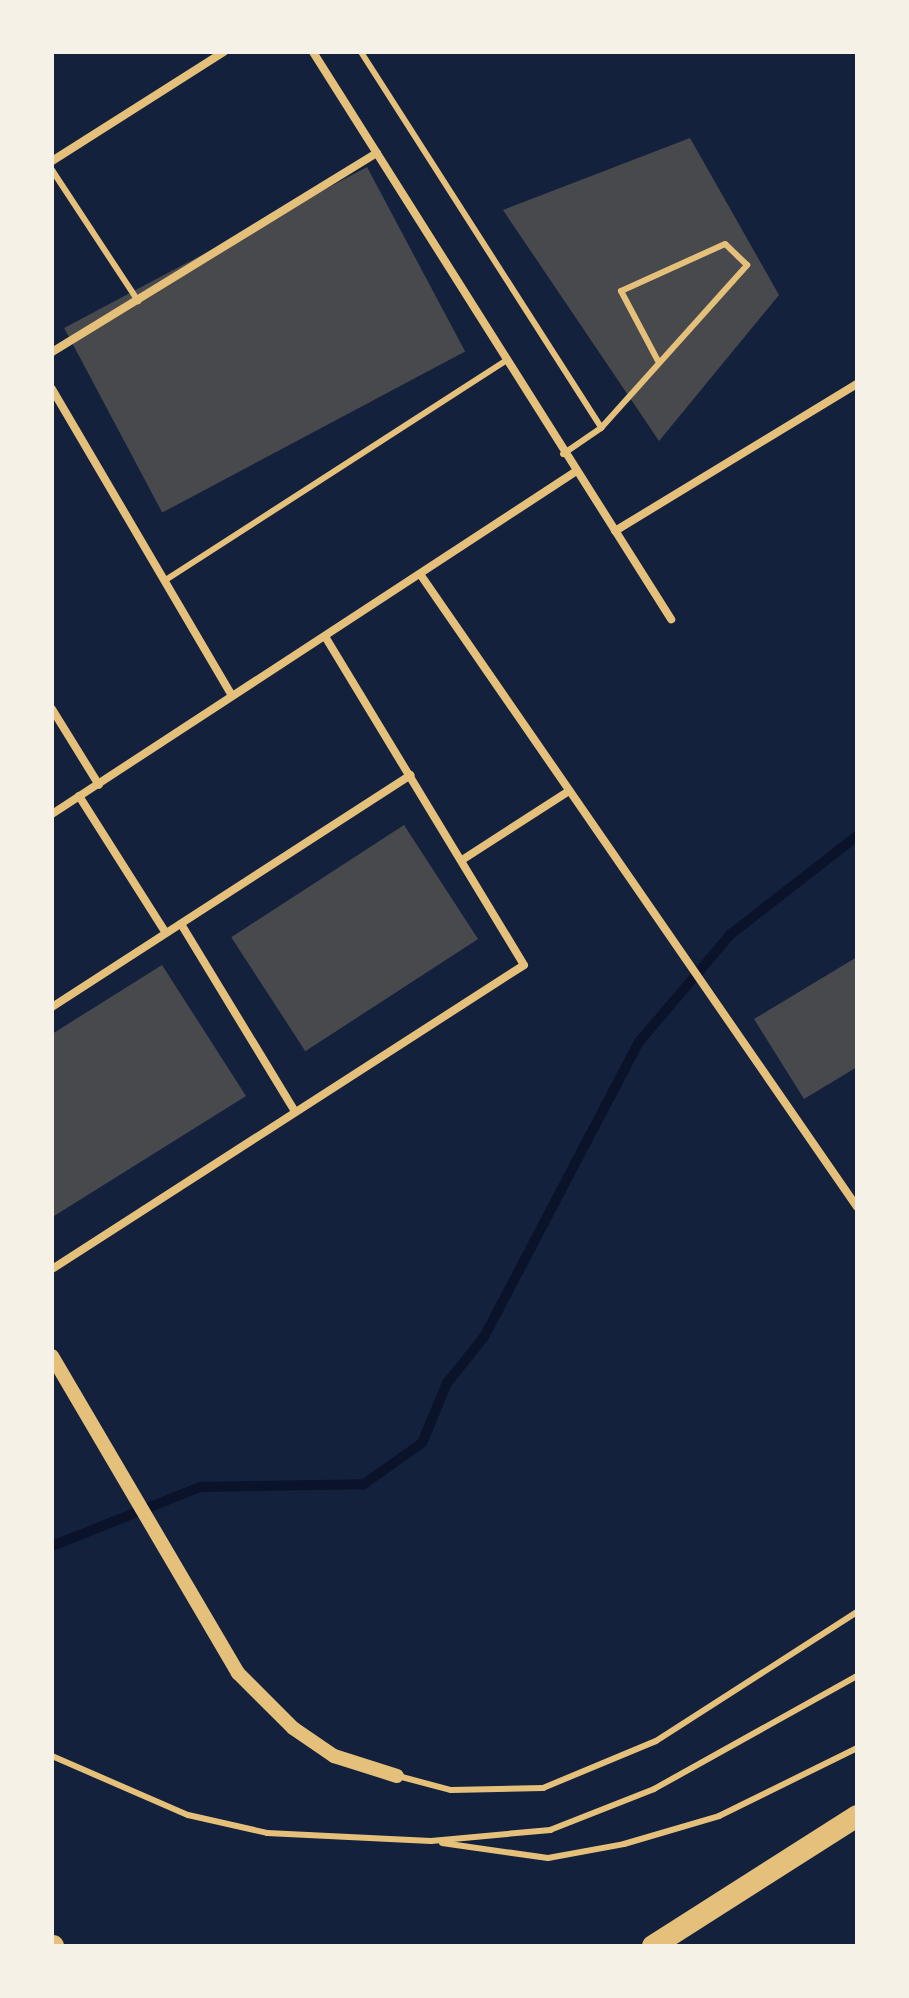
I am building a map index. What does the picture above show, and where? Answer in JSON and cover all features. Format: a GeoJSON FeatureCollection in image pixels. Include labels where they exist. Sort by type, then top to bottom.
{"type":"FeatureCollection","features":[{"type":"Feature","properties":{"kind":"highway"},"geometry":{"type":"LineString","coordinates":[[653,1946],[857,1816]]}},
{"type":"Feature","properties":{"kind":"street"},"geometry":{"type":"LineString","coordinates":[[52,161],[224,52]]}},
{"type":"Feature","properties":{"kind":"street"},"geometry":{"type":"LineString","coordinates":[[313,52],[563,454],[671,619]]}},
{"type":"Feature","properties":{"kind":"street"},"geometry":{"type":"LineString","coordinates":[[52,352],[377,153]]}},
{"type":"Feature","properties":{"kind":"street"},"geometry":{"type":"LineString","coordinates":[[615,531],[857,384]]}},
{"type":"Feature","properties":{"kind":"street"},"geometry":{"type":"LineString","coordinates":[[52,389],[231,694]]}},
{"type":"Feature","properties":{"kind":"street"},"geometry":{"type":"LineString","coordinates":[[52,814],[231,694],[325,637],[575,472]]}},
{"type":"Feature","properties":{"kind":"street"},"geometry":{"type":"LineString","coordinates":[[420,574],[857,1207]]}},
{"type":"Feature","properties":{"kind":"street"},"geometry":{"type":"LineString","coordinates":[[52,1269],[294,1110],[524,965],[325,637]]}},
{"type":"Feature","properties":{"kind":"street"},"geometry":{"type":"LineString","coordinates":[[52,709],[99,785]]}},
{"type":"Feature","properties":{"kind":"street"},"geometry":{"type":"LineString","coordinates":[[52,1007],[410,775]]}},
{"type":"Feature","properties":{"kind":"street"},"geometry":{"type":"LineString","coordinates":[[462,860],[569,791]]}},
{"type":"Feature","properties":{"kind":"street"},"geometry":{"type":"LineString","coordinates":[[79,796],[166,933]]}},
{"type":"Feature","properties":{"kind":"street"},"geometry":{"type":"LineString","coordinates":[[181,924],[294,1110]]}},
{"type":"Feature","properties":{"kind":"street"},"geometry":{"type":"LineString","coordinates":[[52,1356],[179,1579],[238,1673],[293,1728],[334,1756],[397,1776]]}},
{"type":"Feature","properties":{"kind":"lane"},"geometry":{"type":"LineString","coordinates":[[361,52],[601,428]]}},
{"type":"Feature","properties":{"kind":"lane"},"geometry":{"type":"LineString","coordinates":[[52,170],[138,301]]}},
{"type":"Feature","properties":{"kind":"lane"},"geometry":{"type":"LineString","coordinates":[[563,454],[601,428],[747,265],[725,244],[621,291],[658,361]]}},
{"type":"Feature","properties":{"kind":"lane"},"geometry":{"type":"LineString","coordinates":[[164,581],[506,361]]}},
{"type":"Feature","properties":{"kind":"lane"},"geometry":{"type":"LineString","coordinates":[[397,1776],[451,1790],[543,1788],[656,1741],[857,1612]]}},
{"type":"Feature","properties":{"kind":"lane"},"geometry":{"type":"LineString","coordinates":[[52,1756],[201,1818],[338,1841],[431,1841],[550,1830],[654,1789],[857,1676]]}},
{"type":"Feature","properties":{"kind":"lane"},"geometry":{"type":"LineString","coordinates":[[431,1841],[548,1858],[624,1844],[719,1816],[857,1748]]}},
{"type":"Feature","properties":{"kind":"building"},"geometry":{"type":"Polygon","coordinates":[[[690,138],[779,295],[659,441],[503,210],[690,138]]]}},
{"type":"Feature","properties":{"kind":"building"},"geometry":{"type":"Polygon","coordinates":[[[367,167],[465,352],[162,513],[64,328],[367,167]]]}},
{"type":"Feature","properties":{"kind":"building"},"geometry":{"type":"Polygon","coordinates":[[[404,825],[478,939],[305,1051],[231,937],[404,825]]]}},
{"type":"Feature","properties":{"kind":"building"},"geometry":{"type":"Polygon","coordinates":[[[857,957],[857,1067],[804,1099],[754,1019],[857,957]]]}},
{"type":"Feature","properties":{"kind":"building"},"geometry":{"type":"Polygon","coordinates":[[[162,965],[246,1096],[54,1216],[52,1034],[162,965]]]}},
{"type":"Feature","properties":{"kind":"waterway"},"geometry":{"type":"LineString","coordinates":[[52,1546],[200,1487],[364,1484],[422,1443],[447,1383],[484,1337],[639,1042],[731,934],[857,836]]}}]}
